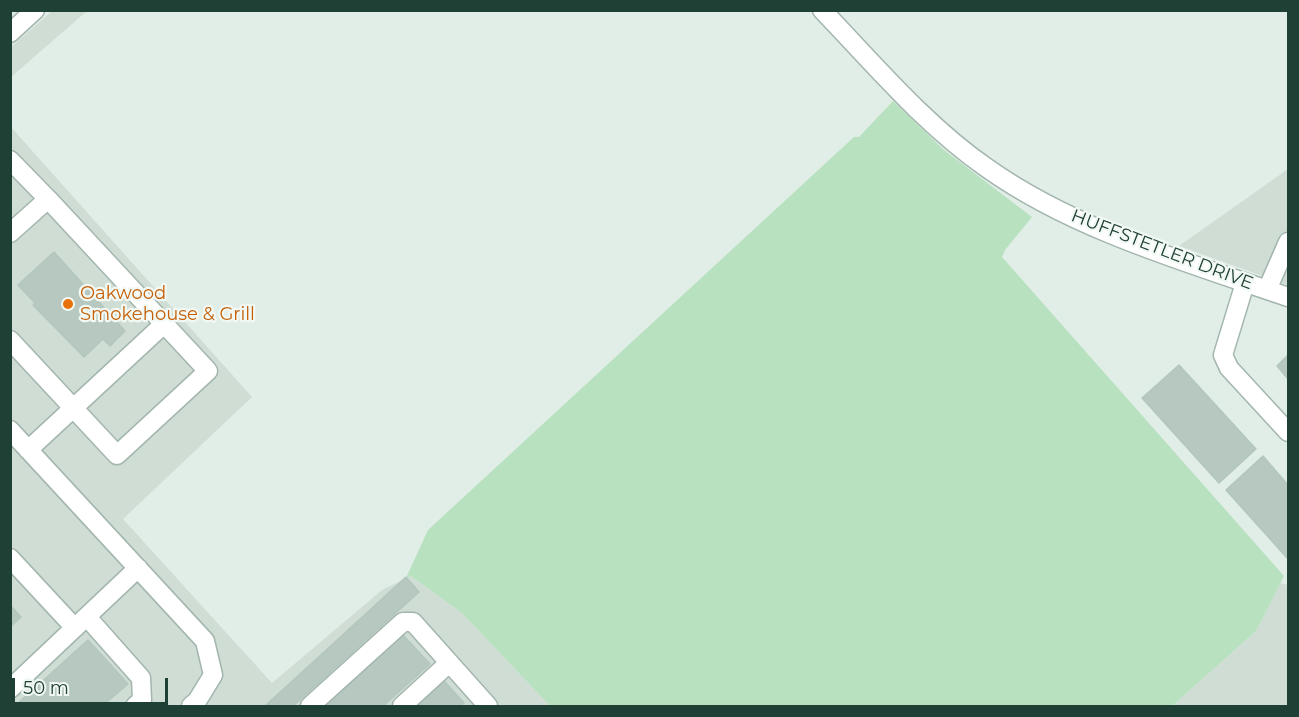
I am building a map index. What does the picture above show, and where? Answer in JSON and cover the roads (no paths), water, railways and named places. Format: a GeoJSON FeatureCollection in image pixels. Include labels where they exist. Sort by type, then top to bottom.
{"type":"FeatureCollection","features":[{"type":"Feature","properties":{"kind":"street"},"geometry":{"type":"LineString","coordinates":[[10,33],[35,10]]}},
{"type":"Feature","properties":{"kind":"street","name":"HUFFSTETLER DRIVE"},"geometry":{"type":"LineString","coordinates":[[822,10],[918,110],[969,154],[1009,183],[1099,230],[1288,297]]}},
{"type":"Feature","properties":{"kind":"street"},"geometry":{"type":"LineString","coordinates":[[10,160],[208,371],[117,455],[10,340]]}},
{"type":"Feature","properties":{"kind":"street"},"geometry":{"type":"LineString","coordinates":[[10,233],[48,199]]}},
{"type":"Feature","properties":{"kind":"street"},"geometry":{"type":"LineString","coordinates":[[1267,290],[1288,242]]}},
{"type":"Feature","properties":{"kind":"street"},"geometry":{"type":"LineString","coordinates":[[1245,282],[1223,355],[1229,368],[1288,432]]}},
{"type":"Feature","properties":{"kind":"street"},"geometry":{"type":"LineString","coordinates":[[28,450],[164,324]]}},
{"type":"Feature","properties":{"kind":"street"},"geometry":{"type":"LineString","coordinates":[[10,430],[205,641],[213,675],[197,701],[191,706]]}},
{"type":"Feature","properties":{"kind":"street"},"geometry":{"type":"LineString","coordinates":[[10,558],[141,678],[142,700],[135,706]]}},
{"type":"Feature","properties":{"kind":"street"},"geometry":{"type":"LineString","coordinates":[[10,689],[138,568]]}},
{"type":"Feature","properties":{"kind":"street"},"geometry":{"type":"LineString","coordinates":[[310,706],[404,622],[413,622],[484,705]]}},
{"type":"Feature","properties":{"kind":"street"},"geometry":{"type":"LineString","coordinates":[[402,706],[449,663]]}},
{"type":"Feature","properties":{"kind":"place","name":"Oakwood Smokehouse & Grill"},"geometry":{"type":"Point","coordinates":[68,304]}}]}
